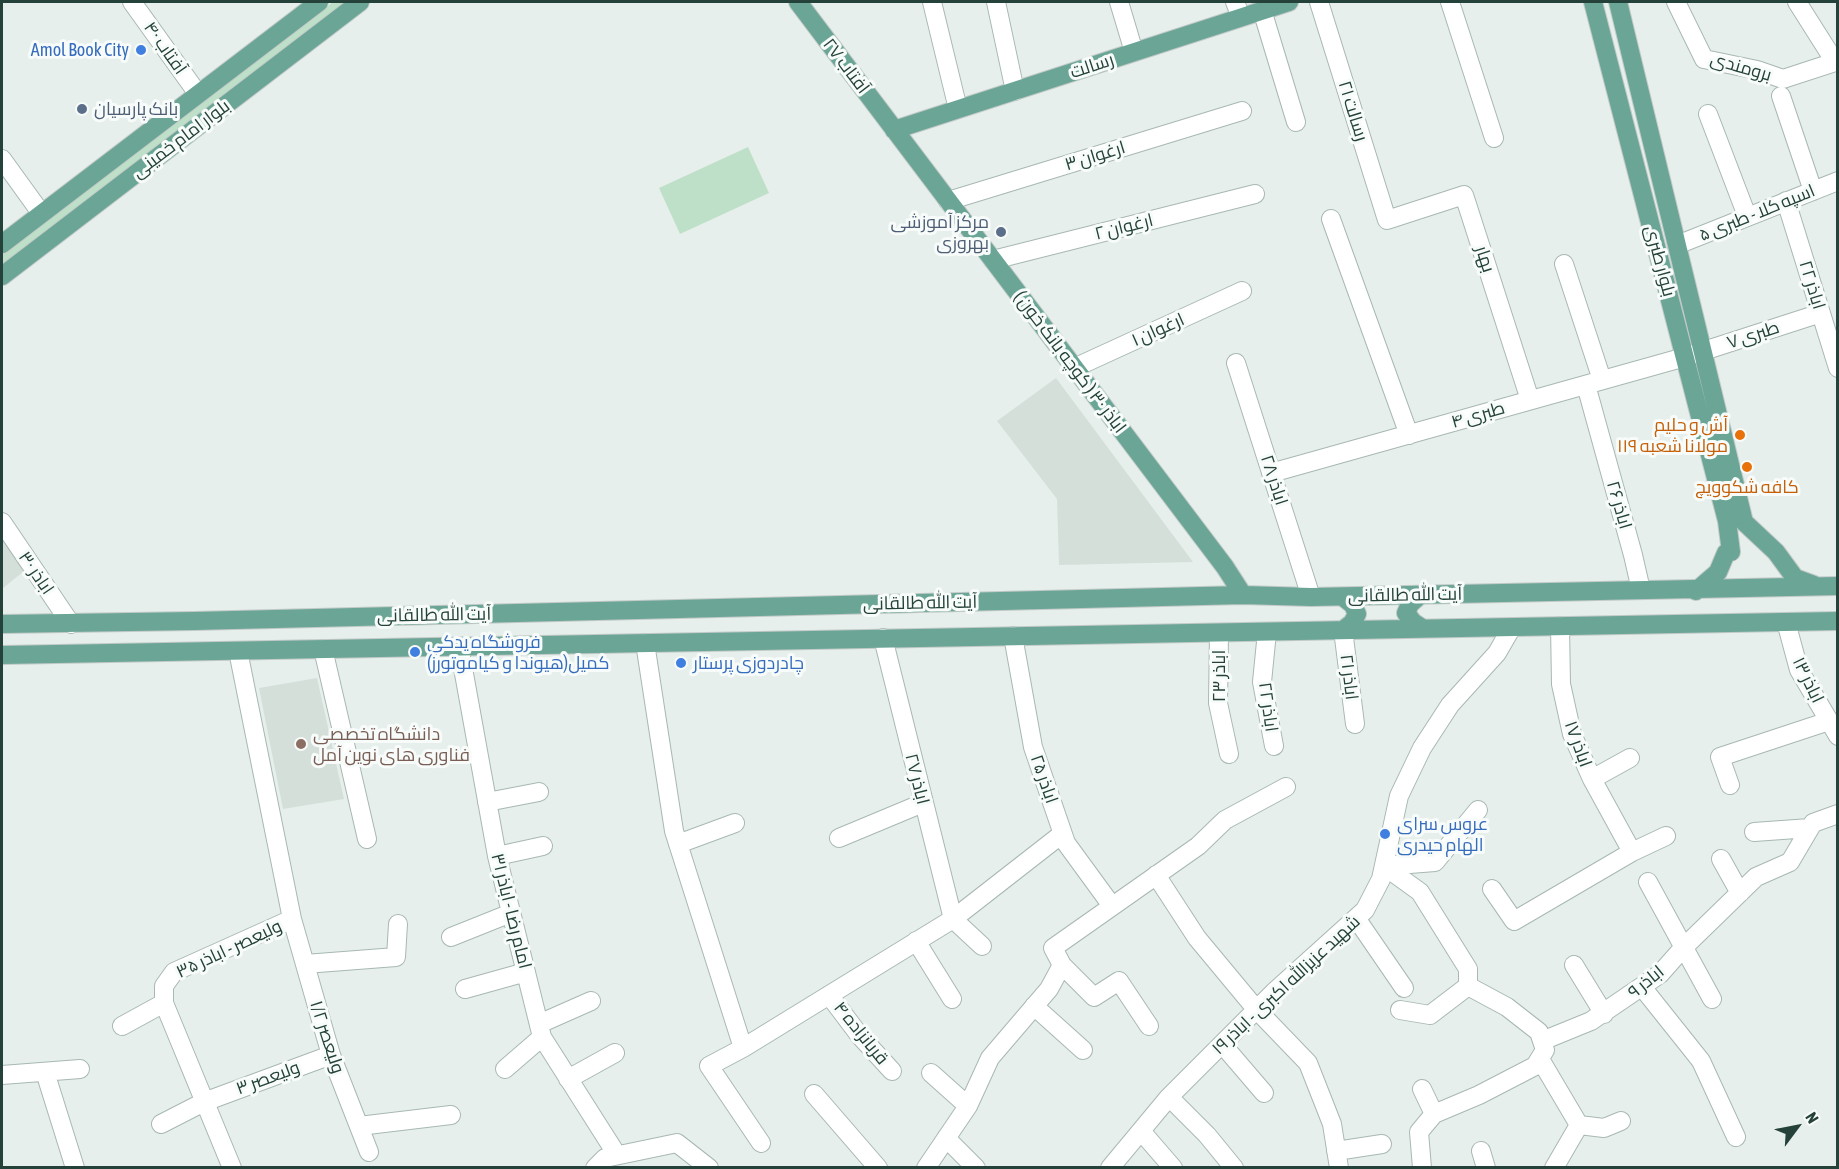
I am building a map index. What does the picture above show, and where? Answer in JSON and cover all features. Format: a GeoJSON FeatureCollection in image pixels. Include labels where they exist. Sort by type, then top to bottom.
{"type":"FeatureCollection","features":[{"type":"Feature","properties":{"kind":"main road"},"geometry":{"type":"LineString","coordinates":[[2,244],[319,2]]}},
{"type":"Feature","properties":{"kind":"main road","name":"بلوار امام خمینی"},"geometry":{"type":"LineString","coordinates":[[2,276],[360,2]]}},
{"type":"Feature","properties":{"kind":"main road","name":"آفتاب ۲۷"},"geometry":{"type":"LineString","coordinates":[[798,2],[894,130]]}},
{"type":"Feature","properties":{"kind":"main road","name":"رسالت"},"geometry":{"type":"LineString","coordinates":[[894,130],[1134,52],[1238,9],[1262,10],[1289,2]]}},
{"type":"Feature","properties":{"kind":"main road","name":"بلوار طبری"},"geometry":{"type":"LineString","coordinates":[[1618,2],[1703,351],[1736,521]]}},
{"type":"Feature","properties":{"kind":"main road","name":"بلوار طبری"},"geometry":{"type":"LineString","coordinates":[[1593,5],[1685,357],[1736,521]]}},
{"type":"Feature","properties":{"kind":"main road"},"geometry":{"type":"LineString","coordinates":[[268,40],[284,60]]}},
{"type":"Feature","properties":{"kind":"main road","name":"اباذر ۳۰ ( کوچه بانک خون )"},"geometry":{"type":"LineString","coordinates":[[894,130],[1225,567],[1243,595]]}},
{"type":"Feature","properties":{"kind":"main road"},"geometry":{"type":"LineString","coordinates":[[1696,591],[1718,572],[1726,553],[1731,552],[1736,521],[1776,552],[1795,578],[1828,587]]}},
{"type":"Feature","properties":{"kind":"main road","name":"آیت الله طالقانی"},"geometry":{"type":"LineString","coordinates":[[2,624],[1243,595],[1343,597],[1828,587]]}},
{"type":"Feature","properties":{"kind":"main road"},"geometry":{"type":"LineString","coordinates":[[1420,595],[1410,604],[1406,614],[1422,628]]}},
{"type":"Feature","properties":{"kind":"main road"},"geometry":{"type":"LineString","coordinates":[[1343,597],[1353,605],[1357,615],[1352,624],[1343,630]]}},
{"type":"Feature","properties":{"kind":"main road","name":"آیت الله طالقانی"},"geometry":{"type":"LineString","coordinates":[[2,656],[1838,621]]}},
{"type":"Feature","properties":{"kind":"street","name":"آفتاب ۴۰"},"geometry":{"type":"LineString","coordinates":[[132,2],[198,94]]}},
{"type":"Feature","properties":{"kind":"street"},"geometry":{"type":"LineString","coordinates":[[932,2],[958,109]]}},
{"type":"Feature","properties":{"kind":"street"},"geometry":{"type":"LineString","coordinates":[[996,2],[1015,90]]}},
{"type":"Feature","properties":{"kind":"street"},"geometry":{"type":"LineString","coordinates":[[1119,2],[1134,52]]}},
{"type":"Feature","properties":{"kind":"street","name":"رسالت ۲۱"},"geometry":{"type":"LineString","coordinates":[[1319,2],[1387,220]]}},
{"type":"Feature","properties":{"kind":"street"},"geometry":{"type":"LineString","coordinates":[[1450,2],[1494,138]]}},
{"type":"Feature","properties":{"kind":"street","name":"برومندی"},"geometry":{"type":"LineString","coordinates":[[1677,2],[1704,59],[1757,70],[1783,79],[1836,61]]}},
{"type":"Feature","properties":{"kind":"street"},"geometry":{"type":"LineString","coordinates":[[1797,2],[1836,61]]}},
{"type":"Feature","properties":{"kind":"street"},"geometry":{"type":"LineString","coordinates":[[1262,10],[1296,122]]}},
{"type":"Feature","properties":{"kind":"street"},"geometry":{"type":"LineString","coordinates":[[1781,96],[1813,191]]}},
{"type":"Feature","properties":{"kind":"street","name":"ارغوان ۳"},"geometry":{"type":"LineString","coordinates":[[948,201],[1242,111]]}},
{"type":"Feature","properties":{"kind":"street"},"geometry":{"type":"LineString","coordinates":[[1708,114],[1747,216]]}},
{"type":"Feature","properties":{"kind":"street"},"geometry":{"type":"LineString","coordinates":[[2,159],[41,213]]}},
{"type":"Feature","properties":{"kind":"street","name":"اسپه کلا - طبری ۵"},"geometry":{"type":"LineString","coordinates":[[1677,245],[1838,181]]}},
{"type":"Feature","properties":{"kind":"street","name":"ارغوان ۲"},"geometry":{"type":"LineString","coordinates":[[993,260],[1255,194]]}},
{"type":"Feature","properties":{"kind":"street","name":"بهار"},"geometry":{"type":"LineString","coordinates":[[1387,220],[1464,195],[1530,400]]}},
{"type":"Feature","properties":{"kind":"street","name":"اباذر ۲۲"},"geometry":{"type":"LineString","coordinates":[[1786,201],[1838,368]]}},
{"type":"Feature","properties":{"kind":"street"},"geometry":{"type":"LineString","coordinates":[[1331,219],[1409,435]]}},
{"type":"Feature","properties":{"kind":"street","name":"اباذر ۲۶"},"geometry":{"type":"LineString","coordinates":[[1564,264],[1594,383],[1641,590]]}},
{"type":"Feature","properties":{"kind":"street","name":"ارغوان ۱"},"geometry":{"type":"LineString","coordinates":[[1074,368],[1242,291]]}},
{"type":"Feature","properties":{"kind":"street","name":"طبری ۷"},"geometry":{"type":"LineString","coordinates":[[1685,357],[1821,313]]}},
{"type":"Feature","properties":{"kind":"street","name":"طبری ۴"},"geometry":{"type":"LineString","coordinates":[[1271,473],[1685,357]]}},
{"type":"Feature","properties":{"kind":"street","name":"اباذر ۲۸"},"geometry":{"type":"LineString","coordinates":[[1236,363],[1311,597]]}},
{"type":"Feature","properties":{"kind":"street","name":"اباذر ۳۰"},"geometry":{"type":"LineString","coordinates":[[2,522],[70,624]]}},
{"type":"Feature","properties":{"kind":"street","name":"اباذر ۱۳"},"geometry":{"type":"LineString","coordinates":[[1786,622],[1799,670],[1833,728]]}},
{"type":"Feature","properties":{"kind":"street","name":"اباذر ۱۷"},"geometry":{"type":"LineString","coordinates":[[1560,626],[1561,684],[1572,734],[1592,779],[1632,852]]}},
{"type":"Feature","properties":{"kind":"street","name":"شهید عزیزالله اکبری - اباذر ۱۹"},"geometry":{"type":"LineString","coordinates":[[1110,1167],[1169,1097],[1256,1009],[1365,910],[1381,879],[1400,796],[1422,748],[1450,705],[1497,652],[1512,627]]}},
{"type":"Feature","properties":{"kind":"street","name":"اباذر ۲۱"},"geometry":{"type":"LineString","coordinates":[[1343,630],[1355,724]]}},
{"type":"Feature","properties":{"kind":"street","name":"اباذر ۲۲"},"geometry":{"type":"LineString","coordinates":[[1267,632],[1262,682],[1274,746]]}},
{"type":"Feature","properties":{"kind":"street","name":"اباذر ۲۳"},"geometry":{"type":"LineString","coordinates":[[1219,633],[1218,703],[1229,754]]}},
{"type":"Feature","properties":{"kind":"street","name":"اباذر ۲۵"},"geometry":{"type":"LineString","coordinates":[[1013,636],[1033,747],[1062,834],[1066,843],[1112,906]]}},
{"type":"Feature","properties":{"kind":"street","name":"اباذر ۲۷"},"geometry":{"type":"LineString","coordinates":[[882,638],[952,919]]}},
{"type":"Feature","properties":{"kind":"street"},"geometry":{"type":"LineString","coordinates":[[645,643],[674,831],[743,1048]]}},
{"type":"Feature","properties":{"kind":"street","name":"امام رضا - اباذر ۳۱"},"geometry":{"type":"LineString","coordinates":[[459,646],[497,856],[541,1031],[568,1079],[617,1155]]}},
{"type":"Feature","properties":{"kind":"street"},"geometry":{"type":"LineString","coordinates":[[323,649],[367,839]]}},
{"type":"Feature","properties":{"kind":"street","name":"ولیعصر - اباذر ۳۵"},"geometry":{"type":"LineString","coordinates":[[164,1003],[164,986],[174,972],[292,919],[238,651]]}},
{"type":"Feature","properties":{"kind":"street"},"geometry":{"type":"LineString","coordinates":[[1730,785],[1720,757],[1833,728]]}},
{"type":"Feature","properties":{"kind":"street"},"geometry":{"type":"LineString","coordinates":[[1592,779],[1630,758]]}},
{"type":"Feature","properties":{"kind":"street"},"geometry":{"type":"LineString","coordinates":[[1149,1026],[1119,981],[1094,997],[1062,965],[1053,948],[1198,846],[1225,820],[1286,787]]}},
{"type":"Feature","properties":{"kind":"street"},"geometry":{"type":"LineString","coordinates":[[488,802],[539,792]]}},
{"type":"Feature","properties":{"kind":"street"},"geometry":{"type":"LineString","coordinates":[[839,838],[924,803]]}},
{"type":"Feature","properties":{"kind":"street"},"geometry":{"type":"LineString","coordinates":[[1384,866],[1435,862],[1479,810]]}},
{"type":"Feature","properties":{"kind":"street"},"geometry":{"type":"LineString","coordinates":[[1754,832],[1810,828],[1813,824],[1838,814]]}},
{"type":"Feature","properties":{"kind":"street"},"geometry":{"type":"LineString","coordinates":[[678,844],[735,822]]}},
{"type":"Feature","properties":{"kind":"street","name":"اباذر ۹"},"geometry":{"type":"LineString","coordinates":[[1434,1114],[1489,1091],[1535,1066],[1541,1050],[1592,1022],[1660,974],[1683,948],[1756,877],[1790,862],[1810,828]]}},
{"type":"Feature","properties":{"kind":"street"},"geometry":{"type":"LineString","coordinates":[[761,1143],[709,1066],[743,1048],[952,919],[1062,834]]}},
{"type":"Feature","properties":{"kind":"street"},"geometry":{"type":"LineString","coordinates":[[1492,890],[1514,921],[1632,852],[1666,836]]}},
{"type":"Feature","properties":{"kind":"street"},"geometry":{"type":"LineString","coordinates":[[497,856],[543,846]]}},
{"type":"Feature","properties":{"kind":"street"},"geometry":{"type":"LineString","coordinates":[[1721,859],[1740,893]]}},
{"type":"Feature","properties":{"kind":"street"},"geometry":{"type":"LineString","coordinates":[[1384,866],[1420,892],[1468,969],[1468,986]]}},
{"type":"Feature","properties":{"kind":"street"},"geometry":{"type":"LineString","coordinates":[[1156,875],[1197,938],[1256,1009],[1308,1062],[1332,1124],[1338,1159],[1382,1144]]}},
{"type":"Feature","properties":{"kind":"street"},"geometry":{"type":"LineString","coordinates":[[1648,882],[1712,999]]}},
{"type":"Feature","properties":{"kind":"street"},"geometry":{"type":"LineString","coordinates":[[451,937],[511,913]]}},
{"type":"Feature","properties":{"kind":"street"},"geometry":{"type":"LineString","coordinates":[[1356,918],[1404,988]]}},
{"type":"Feature","properties":{"kind":"street","name":"ولیعصر ۱/۲"},"geometry":{"type":"LineString","coordinates":[[292,919],[331,1055],[369,1152]]}},
{"type":"Feature","properties":{"kind":"street"},"geometry":{"type":"LineString","coordinates":[[952,919],[982,946]]}},
{"type":"Feature","properties":{"kind":"street"},"geometry":{"type":"LineString","coordinates":[[304,964],[396,957],[398,924]]}},
{"type":"Feature","properties":{"kind":"street"},"geometry":{"type":"LineString","coordinates":[[916,941],[952,999]]}},
{"type":"Feature","properties":{"kind":"street"},"geometry":{"type":"LineString","coordinates":[[926,1167],[968,1106],[990,1058],[1049,989],[1062,965]]}},
{"type":"Feature","properties":{"kind":"street"},"geometry":{"type":"LineString","coordinates":[[1574,965],[1604,1014]]}},
{"type":"Feature","properties":{"kind":"street"},"geometry":{"type":"LineString","coordinates":[[465,989],[526,972]]}},
{"type":"Feature","properties":{"kind":"street"},"geometry":{"type":"LineString","coordinates":[[1400,1010],[1430,1014],[1468,986]]}},
{"type":"Feature","properties":{"kind":"street"},"geometry":{"type":"LineString","coordinates":[[1468,986],[1507,1007],[1539,1032],[1541,1050],[1578,1125]]}},
{"type":"Feature","properties":{"kind":"street"},"geometry":{"type":"LineString","coordinates":[[1642,987],[1701,1061],[1736,1137]]}},
{"type":"Feature","properties":{"kind":"street","name":"قربانزاده ۴"},"geometry":{"type":"LineString","coordinates":[[829,994],[860,1036],[892,1071]]}},
{"type":"Feature","properties":{"kind":"street"},"geometry":{"type":"LineString","coordinates":[[505,1069],[541,1031],[591,1001]]}},
{"type":"Feature","properties":{"kind":"street"},"geometry":{"type":"LineString","coordinates":[[122,1026],[164,1003],[232,1167]]}},
{"type":"Feature","properties":{"kind":"street"},"geometry":{"type":"LineString","coordinates":[[1034,1006],[1083,1050]]}},
{"type":"Feature","properties":{"kind":"street"},"geometry":{"type":"LineString","coordinates":[[1222,1044],[1264,1093]]}},
{"type":"Feature","properties":{"kind":"street"},"geometry":{"type":"LineString","coordinates":[[568,1079],[615,1053]]}},
{"type":"Feature","properties":{"kind":"street","name":"ولیعصر ۳"},"geometry":{"type":"LineString","coordinates":[[161,1124],[204,1102],[331,1055]]}},
{"type":"Feature","properties":{"kind":"street"},"geometry":{"type":"LineString","coordinates":[[2,1075],[80,1069]]}},
{"type":"Feature","properties":{"kind":"street"},"geometry":{"type":"LineString","coordinates":[[45,1072],[75,1167]]}},
{"type":"Feature","properties":{"kind":"street"},"geometry":{"type":"LineString","coordinates":[[931,1074],[968,1106]]}},
{"type":"Feature","properties":{"kind":"street"},"geometry":{"type":"LineString","coordinates":[[1422,1089],[1434,1114],[1419,1132],[1422,1167]]}},
{"type":"Feature","properties":{"kind":"street"},"geometry":{"type":"LineString","coordinates":[[814,1094],[878,1167]]}},
{"type":"Feature","properties":{"kind":"street"},"geometry":{"type":"LineString","coordinates":[[1169,1097],[1207,1135],[1234,1167]]}},
{"type":"Feature","properties":{"kind":"street"},"geometry":{"type":"LineString","coordinates":[[359,1126],[451,1115]]}},
{"type":"Feature","properties":{"kind":"street"},"geometry":{"type":"LineString","coordinates":[[1578,1125],[1604,1128],[1621,1121]]}},
{"type":"Feature","properties":{"kind":"street"},"geometry":{"type":"LineString","coordinates":[[1554,1167],[1578,1125]]}},
{"type":"Feature","properties":{"kind":"street"},"geometry":{"type":"LineString","coordinates":[[1141,1131],[1173,1167]]}},
{"type":"Feature","properties":{"kind":"street"},"geometry":{"type":"LineString","coordinates":[[946,1138],[976,1167]]}},
{"type":"Feature","properties":{"kind":"street"},"geometry":{"type":"LineString","coordinates":[[595,1167],[605,1158],[677,1143],[709,1167]]}},
{"type":"Feature","properties":{"kind":"shaded area"},"geometry":{"type":"Polygon","coordinates":[[[1056,378],[1193,562],[1059,565],[1057,499],[997,421],[1056,378]]]}},
{"type":"Feature","properties":{"kind":"shaded area"},"geometry":{"type":"Polygon","coordinates":[[[2,537],[24,571],[2,589],[2,537]]]}},
{"type":"Feature","properties":{"kind":"shaded area","name":"دانشگاه تخصصی فناوری های نوین آمل"},"geometry":{"type":"Polygon","coordinates":[[[317,678],[344,799],[283,809],[259,688],[317,678]]]}},
{"type":"Feature","properties":{"kind":"green space"},"geometry":{"type":"Polygon","coordinates":[[[333,2],[348,2],[2,266],[2,255],[333,2]]]}},
{"type":"Feature","properties":{"kind":"green space"},"geometry":{"type":"Polygon","coordinates":[[[748,147],[769,193],[680,234],[659,188],[748,147]]]}},
{"type":"Feature","properties":{"kind":"place","name":"Amol Book City"},"geometry":{"type":"Point","coordinates":[141,50]}},
{"type":"Feature","properties":{"kind":"place","name":"بانک پارسیان"},"geometry":{"type":"Point","coordinates":[82,109]}},
{"type":"Feature","properties":{"kind":"place","name":"مرکز آموزشی بهروزی"},"geometry":{"type":"Point","coordinates":[1001,232]}},
{"type":"Feature","properties":{"kind":"place","name":"آش و حلیم مولانا شعبه ۱۱۹"},"geometry":{"type":"Point","coordinates":[1740,435]}},
{"type":"Feature","properties":{"kind":"place","name":"کافه شکوویچ"},"geometry":{"type":"Point","coordinates":[1747,467]}},
{"type":"Feature","properties":{"kind":"place","name":"فروشگاه يدكي كميل(هیوندا و کیاموتورز)"},"geometry":{"type":"Point","coordinates":[415,652]}},
{"type":"Feature","properties":{"kind":"place","name":"چادردوزی پرستار"},"geometry":{"type":"Point","coordinates":[681,663]}},
{"type":"Feature","properties":{"kind":"place","name":"دانشگاه تخصصی فناوری های نوین آمل"},"geometry":{"type":"Point","coordinates":[301,744]}},
{"type":"Feature","properties":{"kind":"place","name":"عروس سرای الهام حیدری"},"geometry":{"type":"Point","coordinates":[1385,834]}}]}
